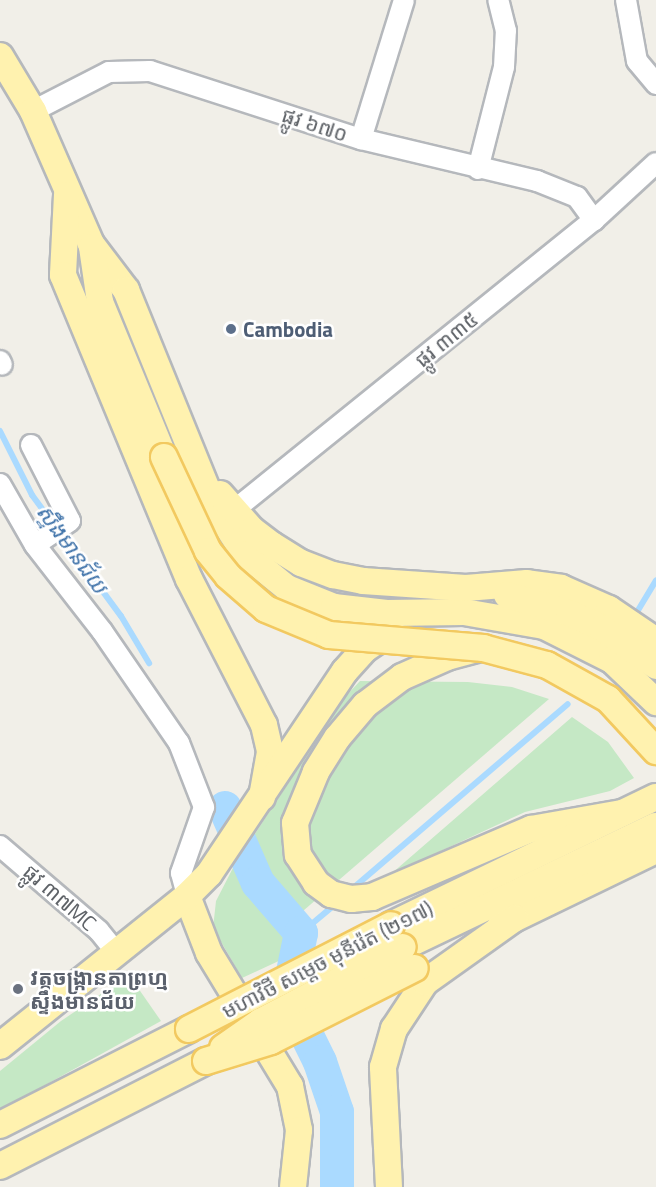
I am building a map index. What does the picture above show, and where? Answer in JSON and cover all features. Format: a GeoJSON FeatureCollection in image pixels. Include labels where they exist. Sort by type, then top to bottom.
{"type":"FeatureCollection","features":[{"type":"Feature","properties":{"kind":"main road"},"geometry":{"type":"LineString","coordinates":[[0,56],[33,111],[91,244],[126,290],[197,466],[228,533],[245,554],[286,588],[334,607],[361,611],[465,600],[526,598],[569,613],[602,628],[656,666]]}},
{"type":"Feature","properties":{"kind":"main road"},"geometry":{"type":"LineString","coordinates":[[0,92],[33,111]]}},
{"type":"Feature","properties":{"kind":"main road"},"geometry":{"type":"LineString","coordinates":[[67,189],[63,275],[189,579],[264,725],[270,752],[257,806]]}},
{"type":"Feature","properties":{"kind":"main road"},"geometry":{"type":"LineString","coordinates":[[91,244],[100,302],[164,457],[208,551],[228,576],[266,609],[311,630],[346,638],[483,648],[547,665],[584,683],[626,716],[656,751]]}},
{"type":"Feature","properties":{"kind":"main road"},"geometry":{"type":"LineString","coordinates":[[197,466],[234,511],[272,545],[333,575],[465,600],[492,615],[544,626],[592,646],[656,702]]}},
{"type":"Feature","properties":{"kind":"main road"},"geometry":{"type":"LineString","coordinates":[[0,1046],[188,896],[209,874],[257,806],[345,670],[365,649],[405,626],[465,600],[527,583],[561,588],[609,609],[656,641]]}},
{"type":"Feature","properties":{"kind":"main road"},"geometry":{"type":"LineString","coordinates":[[483,648],[426,666],[402,677],[365,705],[338,738],[302,800],[294,840],[305,869],[316,883],[331,894],[351,899],[392,891],[531,830],[622,813]]}},
{"type":"Feature","properties":{"kind":"main road","name":"មហាវិថី សម្តេច មុនីរ៉េត (២១៧)"},"geometry":{"type":"LineString","coordinates":[[0,1125],[391,925],[656,797]]}},
{"type":"Feature","properties":{"kind":"main road"},"geometry":{"type":"LineString","coordinates":[[409,958],[656,826]]}},
{"type":"Feature","properties":{"kind":"main road"},"geometry":{"type":"LineString","coordinates":[[0,1166],[206,1061],[260,1022],[409,958],[515,918],[656,850]]}},
{"type":"Feature","properties":{"kind":"main road"},"geometry":{"type":"LineString","coordinates":[[624,866],[656,864]]}},
{"type":"Feature","properties":{"kind":"main road"},"geometry":{"type":"LineString","coordinates":[[188,896],[209,953],[290,1086],[299,1130],[293,1187]]}},
{"type":"Feature","properties":{"kind":"main road"},"geometry":{"type":"LineString","coordinates":[[389,1187],[383,1067],[394,1029],[425,982],[515,918]]}},
{"type":"Feature","properties":{"kind":"street"},"geometry":{"type":"LineString","coordinates":[[361,139],[404,0]]}},
{"type":"Feature","properties":{"kind":"street"},"geometry":{"type":"LineString","coordinates":[[478,169],[504,67],[506,32],[498,0]]}},
{"type":"Feature","properties":{"kind":"street"},"geometry":{"type":"LineString","coordinates":[[626,0],[637,61],[656,84]]}},
{"type":"Feature","properties":{"kind":"street","name":"ផ្លូវ ៦៧០"},"geometry":{"type":"LineString","coordinates":[[33,111],[109,72],[150,71],[361,139],[478,169],[537,181],[577,197],[594,220]]}},
{"type":"Feature","properties":{"kind":"street","name":"ផ្លូវ ៣៣៥"},"geometry":{"type":"LineString","coordinates":[[234,511],[594,220],[656,163]]}},
{"type":"Feature","properties":{"kind":"street"},"geometry":{"type":"LineString","coordinates":[[31,445],[70,521],[40,542]]}},
{"type":"Feature","properties":{"kind":"street"},"geometry":{"type":"LineString","coordinates":[[0,484],[179,743],[202,794],[202,820],[181,873],[188,896]]}},
{"type":"Feature","properties":{"kind":"street","name":"ផ្លូវ ៣៧MC"},"geometry":{"type":"LineString","coordinates":[[0,846],[99,931],[116,952]]}},
{"type":"Feature","properties":{"kind":"green space"},"geometry":{"type":"Polygon","coordinates":[[[360,681],[468,682],[512,687],[549,699],[296,917],[262,872],[249,843],[344,698],[360,681]]]}},
{"type":"Feature","properties":{"kind":"green space"},"geometry":{"type":"Polygon","coordinates":[[[572,717],[608,742],[634,778],[610,791],[525,812],[391,874],[572,717]]]}},
{"type":"Feature","properties":{"kind":"green space"},"geometry":{"type":"Polygon","coordinates":[[[235,864],[246,891],[287,939],[283,959],[242,978],[213,928],[216,901],[235,864]]]}},
{"type":"Feature","properties":{"kind":"green space"},"geometry":{"type":"Polygon","coordinates":[[[129,975],[161,1021],[0,1110],[0,1071],[61,1021],[129,975]]]}},
{"type":"Feature","properties":{"kind":"waterway","name":"ស្ទឹងមានជ័យ"},"geometry":{"type":"LineString","coordinates":[[0,431],[32,495],[121,616],[149,663]]}},
{"type":"Feature","properties":{"kind":"waterway"},"geometry":{"type":"LineString","coordinates":[[637,612],[656,580]]}},
{"type":"Feature","properties":{"kind":"waterway"},"geometry":{"type":"LineString","coordinates":[[352,889],[568,704]]}},
{"type":"Feature","properties":{"kind":"waterway","name":"ស្ទឹងមានជ័យ"},"geometry":{"type":"LineString","coordinates":[[225,808],[258,883],[301,933],[288,997],[320,1062],[337,1112],[337,1187]]}},
{"type":"Feature","properties":{"kind":"waterway"},"geometry":{"type":"LineString","coordinates":[[301,933],[338,902]]}},
{"type":"Feature","properties":{"kind":"place","name":"Cambodia"},"geometry":{"type":"Point","coordinates":[231,329]}},
{"type":"Feature","properties":{"kind":"place","name":"វត្តចង្ក្រានតាព្រហ្ម ស្ទឹងមានជ័យ"},"geometry":{"type":"Point","coordinates":[18,989]}}]}
